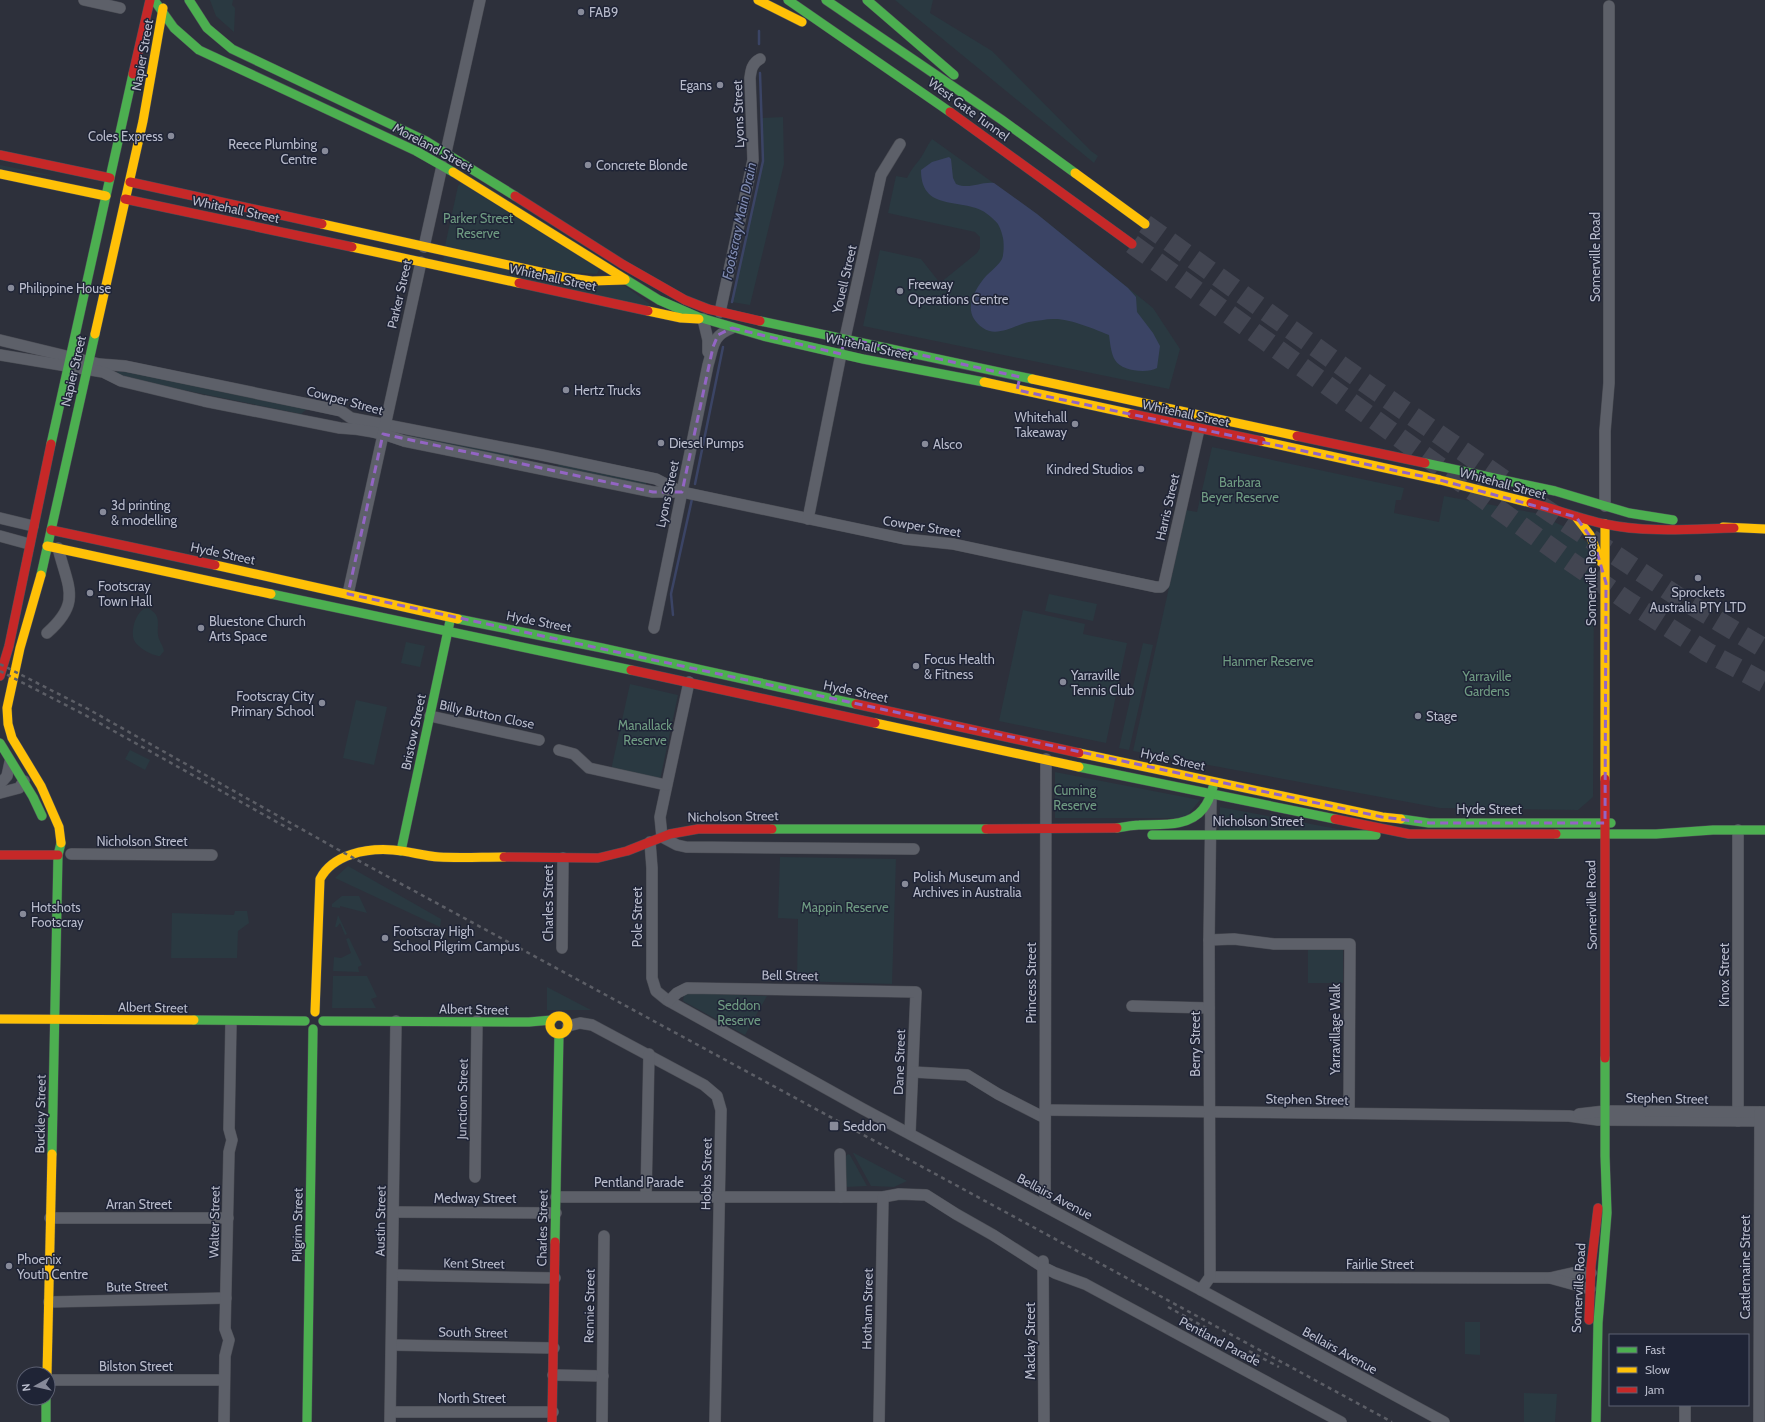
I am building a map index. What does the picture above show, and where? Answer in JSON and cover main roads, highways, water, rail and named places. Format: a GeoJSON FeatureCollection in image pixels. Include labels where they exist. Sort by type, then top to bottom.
{"type":"FeatureCollection","features":[{"type":"Feature","properties":{"kind":"main road","name":"Napier Street"},"geometry":{"type":"LineString","coordinates":[[10,733],[7,716],[8,699],[53,547],[51,530],[87,366],[150,0]]}},
{"type":"Feature","properties":{"kind":"main road","name":"Moreland Street"},"geometry":{"type":"LineString","coordinates":[[154,0],[162,14],[182,37],[199,50],[416,151],[625,280],[674,308],[703,319]]}},
{"type":"Feature","properties":{"kind":"main road","name":"Napier Street"},"geometry":{"type":"LineString","coordinates":[[0,676],[10,642],[29,544],[69,362],[120,180],[145,113],[164,0]]}},
{"type":"Feature","properties":{"kind":"main road","name":"Moreland Street"},"geometry":{"type":"LineString","coordinates":[[189,0],[205,27],[221,42],[232,49],[362,109],[446,152],[622,264],[660,286]]}},
{"type":"Feature","properties":{"kind":"main road"},"geometry":{"type":"LineString","coordinates":[[758,0],[815,24]]}},
{"type":"Feature","properties":{"kind":"main road","name":"West Gate Tunnel"},"geometry":{"type":"LineString","coordinates":[[788,0],[815,24],[911,84],[1132,244]]}},
{"type":"Feature","properties":{"kind":"main road"},"geometry":{"type":"LineString","coordinates":[[867,0],[980,96],[1002,120]]}},
{"type":"Feature","properties":{"kind":"main road","name":"West Gate Tunnel"},"geometry":{"type":"LineString","coordinates":[[828,2],[1002,120],[1145,224]]}},
{"type":"Feature","properties":{"kind":"main road"},"geometry":{"type":"LineString","coordinates":[[362,109],[362,117],[396,134],[416,151]]}},
{"type":"Feature","properties":{"kind":"main road","name":"Parker Street"},"geometry":{"type":"LineString","coordinates":[[442,166],[446,152]]}},
{"type":"Feature","properties":{"kind":"main road","name":"Whitehall Street"},"geometry":{"type":"LineString","coordinates":[[0,156],[120,180],[573,279],[592,281],[644,281],[660,286],[685,300],[720,312],[1555,491],[1653,518],[1734,528]]}},
{"type":"Feature","properties":{"kind":"main road"},"geometry":{"type":"LineString","coordinates":[[55,186],[59,168]]}},
{"type":"Feature","properties":{"kind":"main road","name":"Whitehall Street"},"geometry":{"type":"LineString","coordinates":[[0,174],[421,262],[646,311],[681,318],[703,319],[732,328],[841,354],[1440,480],[1536,504],[1576,517],[1605,524],[1620,527],[1670,530],[1734,528],[1765,529]]}},
{"type":"Feature","properties":{"kind":"main road","name":"Parker Street"},"geometry":{"type":"LineString","coordinates":[[421,262],[424,247]]}},
{"type":"Feature","properties":{"kind":"main road","name":"Youell Street"},"geometry":{"type":"LineString","coordinates":[[841,354],[845,338]]}},
{"type":"Feature","properties":{"kind":"main road"},"geometry":{"type":"LineString","coordinates":[[1017,390],[1020,377]]}},
{"type":"Feature","properties":{"kind":"main road"},"geometry":{"type":"LineString","coordinates":[[1199,429],[1201,416]]}},
{"type":"Feature","properties":{"kind":"main road","name":"Somerville Road"},"geometry":{"type":"LineString","coordinates":[[1588,1422],[1590,1289],[1600,1186],[1605,1156],[1606,1115],[1605,506]]}},
{"type":"Feature","properties":{"kind":"main road"},"geometry":{"type":"LineString","coordinates":[[1576,517],[1584,525],[1594,542],[1606,583]]}},
{"type":"Feature","properties":{"kind":"main road","name":"Hyde Street"},"geometry":{"type":"LineString","coordinates":[[33,526],[348,594],[451,618],[602,648],[646,659],[1044,746],[1352,811],[1413,822],[1429,823],[1618,824]]}},
{"type":"Feature","properties":{"kind":"main road","name":"Hyde Street"},"geometry":{"type":"LineString","coordinates":[[29,544],[53,547],[314,604],[448,630],[1211,795],[1380,830],[1409,834],[1656,834],[1713,830],[1765,830]]}},
{"type":"Feature","properties":{"kind":"main road"},"geometry":{"type":"LineString","coordinates":[[345,609],[348,594]]}},
{"type":"Feature","properties":{"kind":"main road","name":"Bristow Street"},"geometry":{"type":"LineString","coordinates":[[401,851],[451,618]]}},
{"type":"Feature","properties":{"kind":"main road"},"geometry":{"type":"LineString","coordinates":[[643,673],[646,659]]}},
{"type":"Feature","properties":{"kind":"main road","name":"Buckley Street"},"geometry":{"type":"LineString","coordinates":[[10,733],[41,786],[59,827],[62,841],[58,855],[47,1366]]}},
{"type":"Feature","properties":{"kind":"main road"},"geometry":{"type":"LineString","coordinates":[[0,743],[10,762],[24,782],[46,826]]}},
{"type":"Feature","properties":{"kind":"main road"},"geometry":{"type":"LineString","coordinates":[[1044,746],[1046,759]]}},
{"type":"Feature","properties":{"kind":"main road"},"geometry":{"type":"LineString","coordinates":[[23,756],[25,771],[24,782]]}},
{"type":"Feature","properties":{"kind":"main road"},"geometry":{"type":"LineString","coordinates":[[1211,795],[1214,782]]}},
{"type":"Feature","properties":{"kind":"main road","name":"Nicholson Street"},"geometry":{"type":"LineString","coordinates":[[315,1012],[320,879],[327,867],[342,858],[380,850],[401,851],[428,857],[598,858],[612,856],[662,837],[686,830],[707,829],[1107,829],[1174,824],[1192,819],[1203,809],[1211,795]]}},
{"type":"Feature","properties":{"kind":"main road","name":"Hyde Street"},"geometry":{"type":"LineString","coordinates":[[1645,824],[1694,826],[1713,830]]}},
{"type":"Feature","properties":{"kind":"main road"},"geometry":{"type":"LineString","coordinates":[[1152,825],[1209,831]]}},
{"type":"Feature","properties":{"kind":"main road","name":"Nicholson Street"},"geometry":{"type":"LineString","coordinates":[[1107,829],[1137,835],[1209,831],[1409,834]]}},
{"type":"Feature","properties":{"kind":"main road","name":"Buckley Street"},"geometry":{"type":"LineString","coordinates":[[52,843],[58,855]]}},
{"type":"Feature","properties":{"kind":"main road"},"geometry":{"type":"LineString","coordinates":[[0,855],[58,855]]}},
{"type":"Feature","properties":{"kind":"main road"},"geometry":{"type":"LineString","coordinates":[[315,1012],[321,1016],[323,1020],[321,1026],[313,1029],[308,1027],[305,1021],[308,1014],[315,1012]]}},
{"type":"Feature","properties":{"kind":"main road"},"geometry":{"type":"LineString","coordinates":[[557,1016],[563,1017],[568,1026],[565,1032],[559,1034],[553,1032],[551,1023],[557,1016]]}},
{"type":"Feature","properties":{"kind":"main road","name":"Albert Street"},"geometry":{"type":"LineString","coordinates":[[0,1019],[231,1022],[305,1021]]}},
{"type":"Feature","properties":{"kind":"main road","name":"Albert Street"},"geometry":{"type":"LineString","coordinates":[[323,1020],[551,1023]]}},
{"type":"Feature","properties":{"kind":"main road","name":"Pilgrim Street"},"geometry":{"type":"LineString","coordinates":[[307,1422],[313,1029]]}},
{"type":"Feature","properties":{"kind":"main road","name":"Charles Street"},"geometry":{"type":"LineString","coordinates":[[552,1417],[559,1034]]}},
{"type":"Feature","properties":{"kind":"main road","name":"Somerville Road"},"geometry":{"type":"LineString","coordinates":[[1596,1422],[1597,1340],[1608,1176],[1605,1156]]}},
{"type":"Feature","properties":{"kind":"main road"},"geometry":{"type":"LineString","coordinates":[[1590,1289],[1602,1282],[1591,1273]]}},
{"type":"Feature","properties":{"kind":"main road"},"geometry":{"type":"LineString","coordinates":[[46,1406],[46,1422]]}},
{"type":"Feature","properties":{"kind":"water"},"geometry":{"type":"Polygon","coordinates":[[[949,157],[951,159],[953,178],[956,184],[961,186],[971,186],[994,183],[1037,214],[1128,288],[1136,297],[1137,312],[1153,333],[1160,346],[1157,368],[1153,370],[1141,371],[1123,367],[1115,360],[1109,335],[1066,320],[1050,319],[1029,322],[1006,330],[994,332],[988,331],[977,323],[971,312],[972,299],[974,293],[984,278],[1002,259],[1004,248],[1003,238],[998,224],[981,210],[970,206],[937,199],[929,194],[923,184],[921,170],[932,162],[949,157]]]}},
{"type":"Feature","properties":{"kind":"waterway","name":"Footscray Main Drain"},"geometry":{"type":"LineString","coordinates":[[759,31],[759,44]]}},
{"type":"Feature","properties":{"kind":"waterway","name":"Footscray Main Drain"},"geometry":{"type":"LineString","coordinates":[[732,302],[763,161],[760,73]]}},
{"type":"Feature","properties":{"kind":"waterway","name":"Footscray Main Drain"},"geometry":{"type":"LineString","coordinates":[[695,484],[723,347]]}},
{"type":"Feature","properties":{"kind":"waterway","name":"Footscray Main Drain"},"geometry":{"type":"LineString","coordinates":[[673,615],[671,594],[692,499]]}},
{"type":"Feature","properties":{"kind":"tunnel"},"geometry":{"type":"LineString","coordinates":[[1145,224],[1368,385],[1507,482]]}},
{"type":"Feature","properties":{"kind":"tunnel"},"geometry":{"type":"LineString","coordinates":[[1132,244],[1567,559],[1629,602],[1707,652],[1765,683]]}},
{"type":"Feature","properties":{"kind":"tunnel"},"geometry":{"type":"LineString","coordinates":[[1541,506],[1683,600],[1765,649]]}},
{"type":"Feature","properties":{"kind":"railway"},"geometry":{"type":"LineString","coordinates":[[0,664],[88,709],[337,849],[1392,1422]]}},
{"type":"Feature","properties":{"kind":"railway"},"geometry":{"type":"LineString","coordinates":[[0,671],[85,715],[293,831]]}},
{"type":"Feature","properties":{"kind":"railway"},"geometry":{"type":"LineString","coordinates":[[1168,1307],[1210,1330]]}},
{"type":"Feature","properties":{"kind":"railway"},"geometry":{"type":"LineString","coordinates":[[1249,1351],[1279,1367]]}},
{"type":"Feature","properties":{"kind":"place","name":"FAB9"},"geometry":{"type":"Point","coordinates":[581,12]}},
{"type":"Feature","properties":{"kind":"place","name":"Egans"},"geometry":{"type":"Point","coordinates":[720,85]}},
{"type":"Feature","properties":{"kind":"place","name":"Coles Express"},"geometry":{"type":"Point","coordinates":[171,136]}},
{"type":"Feature","properties":{"kind":"place","name":"Reece Plumbing Centre"},"geometry":{"type":"Point","coordinates":[325,151]}},
{"type":"Feature","properties":{"kind":"place","name":"Concrete Blonde"},"geometry":{"type":"Point","coordinates":[588,165]}},
{"type":"Feature","properties":{"kind":"place","name":"Philippine House"},"geometry":{"type":"Point","coordinates":[11,288]}},
{"type":"Feature","properties":{"kind":"place","name":"Freeway Operations Centre"},"geometry":{"type":"Point","coordinates":[900,291]}},
{"type":"Feature","properties":{"kind":"place","name":"Hertz Trucks"},"geometry":{"type":"Point","coordinates":[566,390]}},
{"type":"Feature","properties":{"kind":"place","name":"Whitehall Takeaway"},"geometry":{"type":"Point","coordinates":[1075,424]}},
{"type":"Feature","properties":{"kind":"place","name":"Diesel Pumps"},"geometry":{"type":"Point","coordinates":[661,443]}},
{"type":"Feature","properties":{"kind":"place","name":"Alsco"},"geometry":{"type":"Point","coordinates":[925,444]}},
{"type":"Feature","properties":{"kind":"place","name":"Kindred Studios"},"geometry":{"type":"Point","coordinates":[1141,469]}},
{"type":"Feature","properties":{"kind":"place","name":"3d printing & modelling"},"geometry":{"type":"Point","coordinates":[103,512]}},
{"type":"Feature","properties":{"kind":"place","name":"Sprockets Australia PTY LTD"},"geometry":{"type":"Point","coordinates":[1698,578]}},
{"type":"Feature","properties":{"kind":"place","name":"Footscray Town Hall"},"geometry":{"type":"Point","coordinates":[90,593]}},
{"type":"Feature","properties":{"kind":"place","name":"Bluestone Church Arts Space"},"geometry":{"type":"Point","coordinates":[201,628]}},
{"type":"Feature","properties":{"kind":"place","name":"Focus Health & Fitness"},"geometry":{"type":"Point","coordinates":[916,666]}},
{"type":"Feature","properties":{"kind":"place","name":"Yarraville Tennis Club"},"geometry":{"type":"Point","coordinates":[1063,682]}},
{"type":"Feature","properties":{"kind":"place","name":"Footscray City Primary School"},"geometry":{"type":"Point","coordinates":[322,703]}},
{"type":"Feature","properties":{"kind":"place","name":"Stage"},"geometry":{"type":"Point","coordinates":[1418,716]}},
{"type":"Feature","properties":{"kind":"place","name":"Polish Museum and Archives in Australia"},"geometry":{"type":"Point","coordinates":[905,884]}},
{"type":"Feature","properties":{"kind":"place","name":"Hotshots Footscray"},"geometry":{"type":"Point","coordinates":[23,914]}},
{"type":"Feature","properties":{"kind":"place","name":"Footscray High School Pilgrim Campus"},"geometry":{"type":"Point","coordinates":[385,938]}},
{"type":"Feature","properties":{"kind":"place","name":"Seddon"},"geometry":{"type":"Point","coordinates":[834,1126]}},
{"type":"Feature","properties":{"kind":"place","name":"Phoenix Youth Centre"},"geometry":{"type":"Point","coordinates":[9,1266]}},
{"type":"Feature","properties":{"kind":"park label","name":"Parker Street Reserve"},"geometry":{"type":"Point","coordinates":[478,226]}},
{"type":"Feature","properties":{"kind":"park label","name":"Barbara Beyer Reserve"},"geometry":{"type":"Point","coordinates":[1240,490]}},
{"type":"Feature","properties":{"kind":"park label","name":"Hanmer Reserve"},"geometry":{"type":"Point","coordinates":[1268,661]}},
{"type":"Feature","properties":{"kind":"park label","name":"Yarraville Gardens"},"geometry":{"type":"Point","coordinates":[1487,684]}},
{"type":"Feature","properties":{"kind":"park label","name":"Manallack Reserve"},"geometry":{"type":"Point","coordinates":[645,732]}},
{"type":"Feature","properties":{"kind":"park label","name":"Cuming Reserve"},"geometry":{"type":"Point","coordinates":[1075,798]}},
{"type":"Feature","properties":{"kind":"park label","name":"Mappin Reserve"},"geometry":{"type":"Point","coordinates":[845,907]}},
{"type":"Feature","properties":{"kind":"park label","name":"Seddon Reserve"},"geometry":{"type":"Point","coordinates":[739,1012]}}]}
